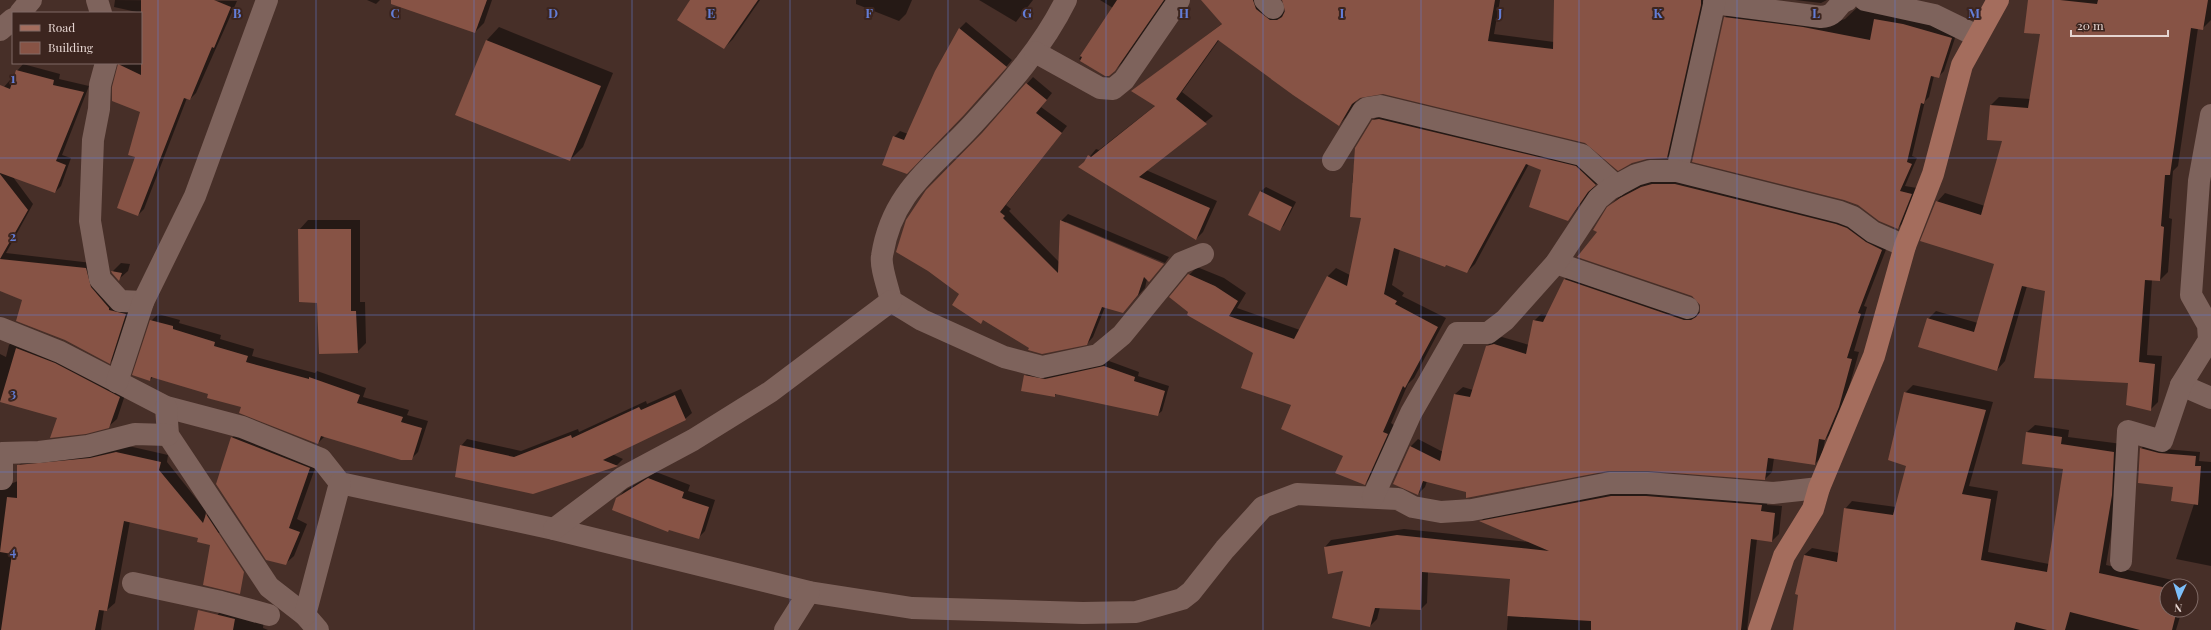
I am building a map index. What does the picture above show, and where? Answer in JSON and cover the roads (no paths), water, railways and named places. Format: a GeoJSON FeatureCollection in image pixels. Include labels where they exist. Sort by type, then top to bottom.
{"type":"FeatureCollection","features":[{"type":"Feature","properties":{"kind":"main road"},"geometry":{"type":"LineString","coordinates":[[1759,630],[1784,556],[1813,509],[1819,488],[1874,356],[1905,246],[1933,174],[1962,65],[1998,0]]}},
{"type":"Feature","properties":{"kind":"street"},"geometry":{"type":"LineString","coordinates":[[21,12],[32,0]]}},
{"type":"Feature","properties":{"kind":"street"},"geometry":{"type":"LineString","coordinates":[[97,0],[100,12]]}},
{"type":"Feature","properties":{"kind":"street"},"geometry":{"type":"LineString","coordinates":[[117,382],[143,302],[195,196],[265,0]]}},
{"type":"Feature","properties":{"kind":"street"},"geometry":{"type":"LineString","coordinates":[[1066,0],[1035,52],[972,125],[926,169],[908,190],[888,230],[881,258],[891,301],[922,320],[1004,357],[1042,367],[1098,355],[1126,330],[1181,263],[1203,254]]}},
{"type":"Feature","properties":{"kind":"street"},"geometry":{"type":"LineString","coordinates":[[1035,52],[1100,88],[1113,89],[1124,80],[1179,0]]}},
{"type":"Feature","properties":{"kind":"street"},"geometry":{"type":"LineString","coordinates":[[1677,171],[1714,2],[1821,17],[1828,16],[1835,11],[1840,4],[1847,0]]}},
{"type":"Feature","properties":{"kind":"street"},"geometry":{"type":"LineString","coordinates":[[1865,0],[1934,14],[1977,36]]}},
{"type":"Feature","properties":{"kind":"street"},"geometry":{"type":"LineString","coordinates":[[0,30],[12,21]]}},
{"type":"Feature","properties":{"kind":"street"},"geometry":{"type":"LineString","coordinates":[[106,64],[100,85],[99,109],[93,140],[90,221],[100,279],[120,301],[143,302]]}},
{"type":"Feature","properties":{"kind":"street"},"geometry":{"type":"LineString","coordinates":[[1333,160],[1363,111],[1373,106],[1380,106],[1582,156],[1616,186]]}},
{"type":"Feature","properties":{"kind":"street"},"geometry":{"type":"LineString","coordinates":[[2121,561],[2128,431],[2162,441],[2181,385],[2208,340],[2208,324],[2191,295],[2199,182],[2211,115]]}},
{"type":"Feature","properties":{"kind":"street"},"geometry":{"type":"LineString","coordinates":[[1373,497],[1411,413],[1457,333],[1488,333],[1505,320],[1556,263],[1598,199],[1616,186],[1636,175],[1650,171],[1677,171],[1848,214],[1873,232],[1905,246]]}},
{"type":"Feature","properties":{"kind":"street"},"geometry":{"type":"LineString","coordinates":[[1556,263],[1688,308]]}},
{"type":"Feature","properties":{"kind":"street"},"geometry":{"type":"LineString","coordinates":[[554,529],[622,478],[693,440],[770,392],[891,301]]}},
{"type":"Feature","properties":{"kind":"street"},"geometry":{"type":"LineString","coordinates":[[0,328],[60,352],[166,407],[242,427],[321,459],[340,483],[554,529],[809,592],[912,608],[1083,613],[1136,612],[1182,599],[1191,592],[1225,549],[1263,507],[1297,494],[1398,499],[1413,507],[1428,511],[1447,512],[1472,510],[1610,483],[1647,483],[1773,492],[1819,488]]}},
{"type":"Feature","properties":{"kind":"street"},"geometry":{"type":"LineString","coordinates":[[2181,385],[2211,398]]}},
{"type":"Feature","properties":{"kind":"street"},"geometry":{"type":"LineString","coordinates":[[166,407],[168,435],[269,587],[312,622]]}},
{"type":"Feature","properties":{"kind":"street"},"geometry":{"type":"LineString","coordinates":[[0,480],[2,479],[2,453],[39,452],[88,446],[135,434],[168,435]]}},
{"type":"Feature","properties":{"kind":"street"},"geometry":{"type":"LineString","coordinates":[[312,622],[340,483]]}},
{"type":"Feature","properties":{"kind":"street"},"geometry":{"type":"LineString","coordinates":[[133,583],[221,602],[268,623],[312,622]]}},
{"type":"Feature","properties":{"kind":"street"},"geometry":{"type":"LineString","coordinates":[[785,630],[809,592]]}}]}
